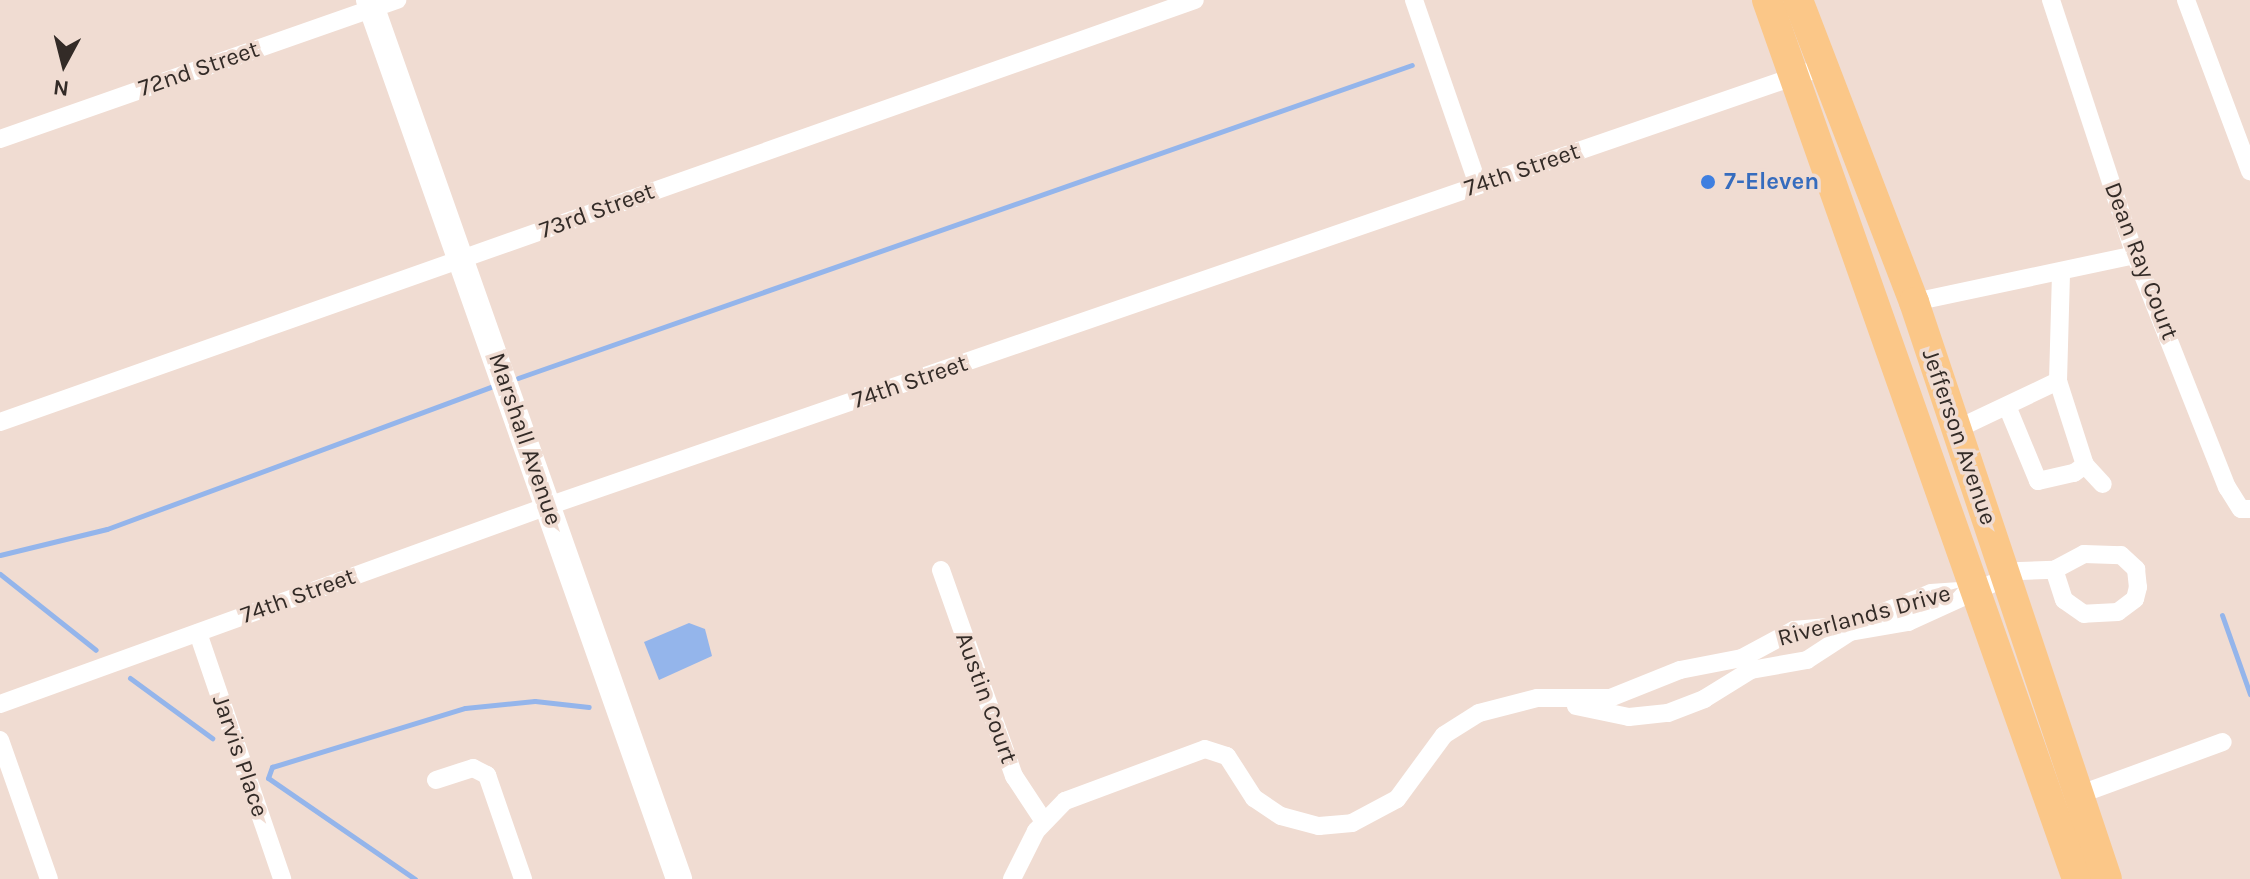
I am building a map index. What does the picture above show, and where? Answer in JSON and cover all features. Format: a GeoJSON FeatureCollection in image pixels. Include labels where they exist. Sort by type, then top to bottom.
{"type":"FeatureCollection","features":[{"type":"Feature","properties":{"kind":"main road","name":"Jefferson Avenue"},"geometry":{"type":"LineString","coordinates":[[1767,0],[1808,71],[1914,302],[2107,879]]}},
{"type":"Feature","properties":{"kind":"main road","name":"Jefferson Avenue"},"geometry":{"type":"LineString","coordinates":[[1798,0],[1808,71],[1974,590],[2077,879]]}},
{"type":"Feature","properties":{"kind":"street","name":"73rd Street"},"geometry":{"type":"LineString","coordinates":[[0,422],[1195,0]]}},
{"type":"Feature","properties":{"kind":"street"},"geometry":{"type":"LineString","coordinates":[[1414,0],[1478,185]]}},
{"type":"Feature","properties":{"kind":"street","name":"Dean Ray Court"},"geometry":{"type":"LineString","coordinates":[[2051,0],[2135,255],[2227,487],[2241,509],[2250,509]]}},
{"type":"Feature","properties":{"kind":"street"},"geometry":{"type":"LineString","coordinates":[[2186,0],[2250,171]]}},
{"type":"Feature","properties":{"kind":"street","name":"Marshall Avenue"},"geometry":{"type":"LineString","coordinates":[[380,3],[461,260],[679,879]]}},
{"type":"Feature","properties":{"kind":"street","name":"72nd Street"},"geometry":{"type":"LineString","coordinates":[[0,139],[380,3]]}},
{"type":"Feature","properties":{"kind":"street","name":"74th Street"},"geometry":{"type":"LineString","coordinates":[[0,704],[548,506],[1808,71]]}},
{"type":"Feature","properties":{"kind":"street"},"geometry":{"type":"LineString","coordinates":[[1914,302],[2135,255]]}},
{"type":"Feature","properties":{"kind":"street"},"geometry":{"type":"LineString","coordinates":[[2061,273],[2058,381],[2085,465],[2103,484]]}},
{"type":"Feature","properties":{"kind":"street"},"geometry":{"type":"LineString","coordinates":[[1957,429],[2058,381]]}},
{"type":"Feature","properties":{"kind":"street"},"geometry":{"type":"LineString","coordinates":[[2007,406],[2038,481],[2074,473],[2085,465]]}},
{"type":"Feature","properties":{"kind":"street"},"geometry":{"type":"LineString","coordinates":[[1974,590],[2020,571],[2054,570],[2084,554],[2112,552],[2130,560],[2138,587],[2135,599],[2118,612],[2084,614],[2064,600],[2054,570]]}},
{"type":"Feature","properties":{"kind":"street","name":"Austin Court"},"geometry":{"type":"LineString","coordinates":[[941,570],[1014,776],[1043,820]]}},
{"type":"Feature","properties":{"kind":"street","name":"Riverlands Drive"},"geometry":{"type":"LineString","coordinates":[[1537,698],[1629,717],[1668,713],[1704,699],[1751,670],[1807,660],[1850,632],[1908,622],[1974,590]]}},
{"type":"Feature","properties":{"kind":"street","name":"Riverlands Drive"},"geometry":{"type":"LineString","coordinates":[[1012,879],[1043,820],[1065,801],[1101,785],[1213,748],[1227,756],[1254,798],[1281,816],[1319,826],[1352,823],[1397,799],[1432,749],[1459,724],[1509,702],[1537,698],[1610,698],[1680,670],[1742,658],[1794,630],[1851,625],[1931,593],[1974,590]]}},
{"type":"Feature","properties":{"kind":"street","name":"Jarvis Place"},"geometry":{"type":"LineString","coordinates":[[198,633],[282,879]]}},
{"type":"Feature","properties":{"kind":"street"},"geometry":{"type":"LineString","coordinates":[[0,740],[49,879]]}},
{"type":"Feature","properties":{"kind":"street"},"geometry":{"type":"LineString","coordinates":[[2078,795],[2223,742]]}},
{"type":"Feature","properties":{"kind":"street"},"geometry":{"type":"LineString","coordinates":[[436,780],[473,768],[487,775],[523,879]]}},
{"type":"Feature","properties":{"kind":"water"},"geometry":{"type":"Polygon","coordinates":[[[689,623],[705,629],[712,656],[659,680],[644,642],[689,623]]]}},
{"type":"Feature","properties":{"kind":"waterway"},"geometry":{"type":"LineString","coordinates":[[518,378],[1412,65]]}},
{"type":"Feature","properties":{"kind":"waterway"},"geometry":{"type":"LineString","coordinates":[[0,555],[107,529],[494,386]]}},
{"type":"Feature","properties":{"kind":"waterway"},"geometry":{"type":"LineString","coordinates":[[0,574],[96,650]]}},
{"type":"Feature","properties":{"kind":"waterway"},"geometry":{"type":"LineString","coordinates":[[2222,615],[2250,694]]}},
{"type":"Feature","properties":{"kind":"waterway"},"geometry":{"type":"LineString","coordinates":[[130,678],[212,738]]}},
{"type":"Feature","properties":{"kind":"waterway"},"geometry":{"type":"LineString","coordinates":[[415,879],[268,778],[272,767],[465,708],[535,701],[589,707]]}},
{"type":"Feature","properties":{"kind":"place","name":"7-Eleven"},"geometry":{"type":"Point","coordinates":[1708,182]}}]}
